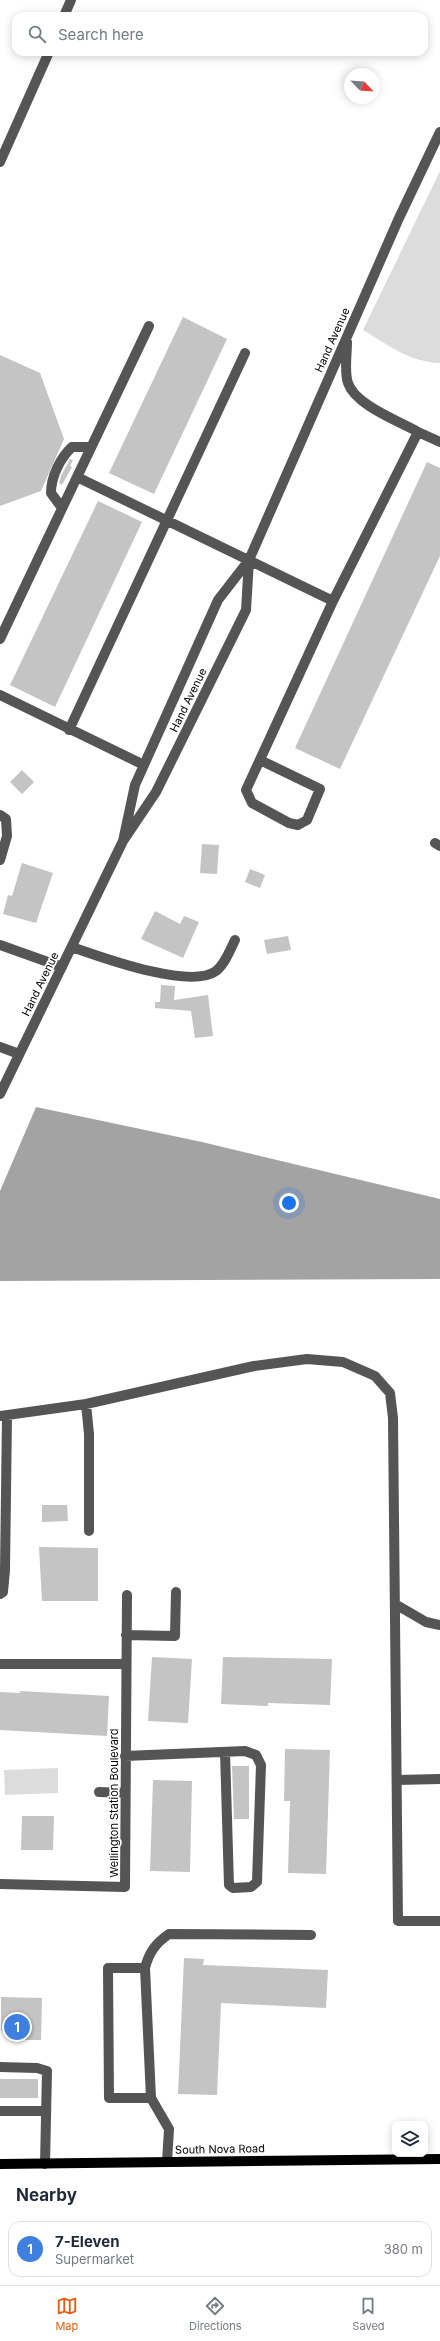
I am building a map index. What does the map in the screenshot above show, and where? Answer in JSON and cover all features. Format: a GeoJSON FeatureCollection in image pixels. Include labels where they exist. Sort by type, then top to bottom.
{"type":"FeatureCollection","features":[{"type":"Feature","properties":{"kind":"main road","name":"South Nova Road"},"geometry":{"type":"LineString","coordinates":[[0,2164],[440,2159]]}},
{"type":"Feature","properties":{"kind":"main road"},"geometry":{"type":"LineString","coordinates":[[261,2169],[279,2161]]}},
{"type":"Feature","properties":{"kind":"street"},"geometry":{"type":"LineString","coordinates":[[66,12],[71,0]]}},
{"type":"Feature","properties":{"kind":"street"},"geometry":{"type":"LineString","coordinates":[[0,162],[47,56]]}},
{"type":"Feature","properties":{"kind":"street","name":"Hand Avenue"},"geometry":{"type":"LineString","coordinates":[[123,841],[135,785],[218,600],[249,560],[347,336],[440,132]]}},
{"type":"Feature","properties":{"kind":"street"},"geometry":{"type":"LineString","coordinates":[[0,639],[149,326]]}},
{"type":"Feature","properties":{"kind":"street"},"geometry":{"type":"LineString","coordinates":[[347,336],[348,383],[354,394],[368,405],[440,442]]}},
{"type":"Feature","properties":{"kind":"street"},"geometry":{"type":"LineString","coordinates":[[69,730],[245,353]]}},
{"type":"Feature","properties":{"kind":"street"},"geometry":{"type":"LineString","coordinates":[[260,760],[320,789],[306,820],[298,825],[289,822],[252,803],[246,790],[333,601],[418,432]]}},
{"type":"Feature","properties":{"kind":"street"},"geometry":{"type":"LineString","coordinates":[[62,508],[51,493],[51,483],[65,454],[72,447],[91,447]]}},
{"type":"Feature","properties":{"kind":"street"},"geometry":{"type":"LineString","coordinates":[[77,477],[333,601]]}},
{"type":"Feature","properties":{"kind":"street","name":"Hand Avenue"},"geometry":{"type":"LineString","coordinates":[[0,1094],[123,841],[156,792],[246,610],[249,560]]}},
{"type":"Feature","properties":{"kind":"street"},"geometry":{"type":"LineString","coordinates":[[0,695],[69,730],[144,765]]}},
{"type":"Feature","properties":{"kind":"street"},"geometry":{"type":"LineString","coordinates":[[0,815],[6,819],[8,836],[0,860]]}},
{"type":"Feature","properties":{"kind":"street"},"geometry":{"type":"LineString","coordinates":[[72,947],[128,966],[183,977],[199,978],[216,970],[235,940]]}},
{"type":"Feature","properties":{"kind":"street"},"geometry":{"type":"LineString","coordinates":[[0,945],[62,967]]}},
{"type":"Feature","properties":{"kind":"street"},"geometry":{"type":"LineString","coordinates":[[0,1047],[19,1054]]}},
{"type":"Feature","properties":{"kind":"street"},"geometry":{"type":"LineString","coordinates":[[0,1594],[3,1592],[5,1570],[3,1454],[4,1415],[86,1404],[254,1366],[307,1359],[343,1362],[375,1376],[390,1393],[393,1418],[398,1921],[440,1921]]}},
{"type":"Feature","properties":{"kind":"street"},"geometry":{"type":"LineString","coordinates":[[86,1404],[89,1434],[89,1531]]}},
{"type":"Feature","properties":{"kind":"street"},"geometry":{"type":"LineString","coordinates":[[126,1635],[175,1636],[176,1592]]}},
{"type":"Feature","properties":{"kind":"street","name":"Wellington Station Boulevard"},"geometry":{"type":"LineString","coordinates":[[0,1884],[126,1888],[125,1793],[127,1595]]}},
{"type":"Feature","properties":{"kind":"street"},"geometry":{"type":"LineString","coordinates":[[395,1604],[426,1622],[440,1624]]}},
{"type":"Feature","properties":{"kind":"street"},"geometry":{"type":"LineString","coordinates":[[0,1664],[126,1664]]}},
{"type":"Feature","properties":{"kind":"street"},"geometry":{"type":"LineString","coordinates":[[126,1756],[245,1751],[256,1755],[261,1765],[257,1882],[252,1887],[233,1888],[229,1885],[225,1752]]}},
{"type":"Feature","properties":{"kind":"street"},"geometry":{"type":"LineString","coordinates":[[397,1780],[440,1779]]}},
{"type":"Feature","properties":{"kind":"street"},"geometry":{"type":"LineString","coordinates":[[99,1792],[125,1793]]}},
{"type":"Feature","properties":{"kind":"street"},"geometry":{"type":"LineString","coordinates":[[167,2162],[169,2129],[151,2098],[146,1968],[148,1956],[158,1942],[169,1934],[311,1935]]}},
{"type":"Feature","properties":{"kind":"street"},"geometry":{"type":"LineString","coordinates":[[146,1968],[108,1968],[109,2098],[151,2098]]}},
{"type":"Feature","properties":{"kind":"street"},"geometry":{"type":"LineString","coordinates":[[0,2067],[37,2068],[47,2071],[45,2164]]}},
{"type":"Feature","properties":{"kind":"street"},"geometry":{"type":"LineString","coordinates":[[0,2111],[46,2111]]}},
{"type":"Feature","properties":{"kind":"shaded area"},"geometry":{"type":"Polygon","coordinates":[[[440,171],[440,363],[418,360],[399,352],[363,330],[440,171]]]}},
{"type":"Feature","properties":{"kind":"shaded area"},"geometry":{"type":"Polygon","coordinates":[[[36,1107],[202,1142],[440,1199],[440,1279],[0,1281],[0,1191],[36,1107]]]}},
{"type":"Feature","properties":{"kind":"shaded area"},"geometry":{"type":"Polygon","coordinates":[[[58,1768],[58,1793],[5,1795],[4,1770],[58,1768]]]}},
{"type":"Feature","properties":{"kind":"building"},"geometry":{"type":"Polygon","coordinates":[[[183,317],[227,339],[154,494],[109,473],[183,317]]]}},
{"type":"Feature","properties":{"kind":"building"},"geometry":{"type":"Polygon","coordinates":[[[0,355],[40,373],[64,439],[41,491],[0,506],[0,355]]]}},
{"type":"Feature","properties":{"kind":"building"},"geometry":{"type":"Polygon","coordinates":[[[70,459],[73,460],[70,466],[72,467],[62,485],[59,483],[61,476],[70,459]]]}},
{"type":"Feature","properties":{"kind":"building"},"geometry":{"type":"Polygon","coordinates":[[[427,462],[440,468],[440,556],[340,769],[295,748],[427,462]]]}},
{"type":"Feature","properties":{"kind":"building"},"geometry":{"type":"Polygon","coordinates":[[[98,501],[142,522],[55,707],[10,685],[98,501]]]}},
{"type":"Feature","properties":{"kind":"building"},"geometry":{"type":"Polygon","coordinates":[[[22,770],[34,782],[22,794],[10,782],[22,770]]]}},
{"type":"Feature","properties":{"kind":"building"},"geometry":{"type":"Polygon","coordinates":[[[202,844],[219,845],[217,874],[200,873],[202,844]]]}},
{"type":"Feature","properties":{"kind":"building"},"geometry":{"type":"Polygon","coordinates":[[[22,863],[53,873],[36,923],[3,914],[8,895],[12,896],[22,863]]]}},
{"type":"Feature","properties":{"kind":"building"},"geometry":{"type":"Polygon","coordinates":[[[250,869],[265,875],[260,888],[245,882],[250,869]]]}},
{"type":"Feature","properties":{"kind":"building"},"geometry":{"type":"Polygon","coordinates":[[[155,911],[180,924],[184,916],[199,922],[183,958],[141,939],[155,911]]]}},
{"type":"Feature","properties":{"kind":"building"},"geometry":{"type":"Polygon","coordinates":[[[288,936],[291,950],[267,954],[264,940],[288,936]]]}},
{"type":"Feature","properties":{"kind":"building"},"geometry":{"type":"Polygon","coordinates":[[[161,985],[175,986],[174,1000],[208,995],[213,1036],[195,1038],[191,1011],[155,1008],[155,1002],[160,1002],[161,985]]]}},
{"type":"Feature","properties":{"kind":"building"},"geometry":{"type":"Polygon","coordinates":[[[42,1505],[67,1505],[68,1521],[42,1522],[42,1505]]]}},
{"type":"Feature","properties":{"kind":"building"},"geometry":{"type":"Polygon","coordinates":[[[39,1547],[98,1548],[98,1601],[42,1601],[39,1547]]]}},
{"type":"Feature","properties":{"kind":"building"},"geometry":{"type":"Polygon","coordinates":[[[152,1657],[192,1659],[188,1723],[148,1721],[152,1657]]]}},
{"type":"Feature","properties":{"kind":"building"},"geometry":{"type":"Polygon","coordinates":[[[223,1657],[332,1659],[330,1705],[268,1703],[268,1706],[221,1704],[223,1657]]]}},
{"type":"Feature","properties":{"kind":"building"},"geometry":{"type":"Polygon","coordinates":[[[20,1691],[109,1696],[107,1736],[0,1730],[0,1692],[20,1693],[20,1691]]]}},
{"type":"Feature","properties":{"kind":"building"},"geometry":{"type":"Polygon","coordinates":[[[285,1749],[330,1750],[326,1874],[288,1873],[290,1801],[284,1801],[285,1749]]]}},
{"type":"Feature","properties":{"kind":"building"},"geometry":{"type":"Polygon","coordinates":[[[232,1766],[249,1766],[249,1819],[234,1819],[232,1766]]]}},
{"type":"Feature","properties":{"kind":"building"},"geometry":{"type":"Polygon","coordinates":[[[153,1780],[192,1781],[190,1872],[150,1871],[153,1780]]]}},
{"type":"Feature","properties":{"kind":"building"},"geometry":{"type":"Polygon","coordinates":[[[22,1816],[54,1816],[53,1850],[21,1850],[22,1816]]]}},
{"type":"Feature","properties":{"kind":"building"},"geometry":{"type":"Polygon","coordinates":[[[184,1958],[204,1959],[203,1965],[328,1970],[326,2008],[221,2003],[217,2095],[178,2094],[184,1958]]]}},
{"type":"Feature","properties":{"kind":"building"},"geometry":{"type":"Polygon","coordinates":[[[1,1997],[42,1998],[41,2040],[12,2040],[1,2030],[1,1997]]]}},
{"type":"Feature","properties":{"kind":"building"},"geometry":{"type":"Polygon","coordinates":[[[0,2079],[38,2079],[38,2098],[0,2098],[0,2079]]]}},
{"type":"Feature","properties":{"kind":"place","name":"7-Eleven"},"geometry":{"type":"Point","coordinates":[17,2027]}}]}
